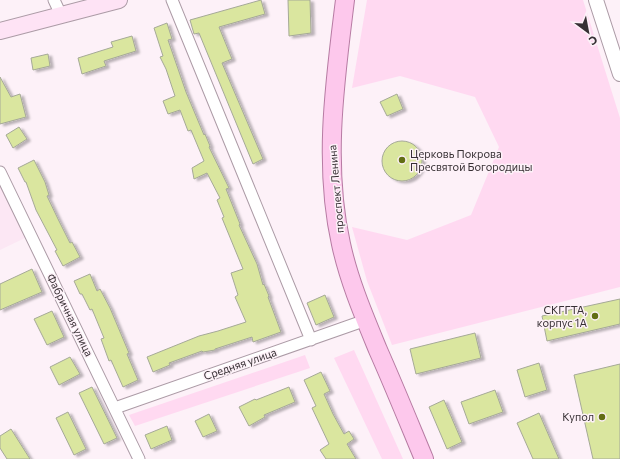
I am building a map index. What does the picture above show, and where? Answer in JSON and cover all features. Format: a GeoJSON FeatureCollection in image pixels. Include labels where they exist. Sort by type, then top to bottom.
{"type":"FeatureCollection","features":[{"type":"Feature","properties":{"kind":"main road"},"geometry":{"type":"LineString","coordinates":[[0,31],[119,0]]}},
{"type":"Feature","properties":{"kind":"main road","name":"проспект Ленина"},"geometry":{"type":"LineString","coordinates":[[345,0],[333,106],[332,170],[336,215],[341,244],[349,274],[366,320],[424,459]]}},
{"type":"Feature","properties":{"kind":"street"},"geometry":{"type":"LineString","coordinates":[[54,0],[61,15]]}},
{"type":"Feature","properties":{"kind":"street"},"geometry":{"type":"LineString","coordinates":[[172,0],[311,340]]}},
{"type":"Feature","properties":{"kind":"street"},"geometry":{"type":"LineString","coordinates":[[596,0],[620,74]]}},
{"type":"Feature","properties":{"kind":"street","name":"Фабричная улица"},"geometry":{"type":"LineString","coordinates":[[0,172],[139,459]]}},
{"type":"Feature","properties":{"kind":"street","name":"Средняя улица"},"geometry":{"type":"LineString","coordinates":[[115,408],[366,320]]}},
{"type":"Feature","properties":{"kind":"shaded area"},"geometry":{"type":"Polygon","coordinates":[[[367,0],[583,0],[620,118],[620,287],[392,345],[367,281],[352,227],[407,240],[471,215],[499,147],[475,97],[400,76],[352,88],[367,0]]]}},
{"type":"Feature","properties":{"kind":"shaded area"},"geometry":{"type":"Polygon","coordinates":[[[0,181],[27,237],[0,250],[0,181]]]}},
{"type":"Feature","properties":{"kind":"shaded area"},"geometry":{"type":"Polygon","coordinates":[[[354,350],[403,459],[382,459],[334,358],[354,350]]]}},
{"type":"Feature","properties":{"kind":"shaded area"},"geometry":{"type":"Polygon","coordinates":[[[305,355],[310,368],[135,426],[129,415],[305,355]]]}},
{"type":"Feature","properties":{"kind":"building"},"geometry":{"type":"Polygon","coordinates":[[[261,0],[265,14],[219,27],[232,59],[222,63],[263,159],[253,164],[199,33],[194,34],[190,20],[261,0]]]}},
{"type":"Feature","properties":{"kind":"building"},"geometry":{"type":"Polygon","coordinates":[[[288,0],[310,0],[311,33],[289,36],[288,0]]]}},
{"type":"Feature","properties":{"kind":"building"},"geometry":{"type":"Polygon","coordinates":[[[167,23],[172,39],[168,40],[186,92],[204,135],[205,134],[210,146],[209,147],[229,188],[226,189],[240,224],[239,225],[257,264],[263,285],[264,284],[269,296],[268,297],[281,332],[253,342],[252,337],[215,350],[202,351],[169,363],[170,365],[153,372],[147,357],[199,336],[246,322],[235,297],[238,295],[231,273],[243,269],[222,218],[224,217],[217,200],[220,198],[207,173],[194,179],[192,168],[204,161],[191,130],[188,131],[180,110],[168,114],[163,101],[175,96],[166,69],[160,57],[163,56],[154,28],[167,23]]]}},
{"type":"Feature","properties":{"kind":"building"},"geometry":{"type":"Polygon","coordinates":[[[132,36],[136,51],[104,61],[106,66],[82,74],[78,58],[113,47],[111,42],[132,36]]]}},
{"type":"Feature","properties":{"kind":"building"},"geometry":{"type":"Polygon","coordinates":[[[48,54],[50,66],[33,70],[31,58],[48,54]]]}},
{"type":"Feature","properties":{"kind":"building"},"geometry":{"type":"Polygon","coordinates":[[[0,77],[11,97],[20,94],[26,117],[0,124],[0,77]]]}},
{"type":"Feature","properties":{"kind":"building"},"geometry":{"type":"Polygon","coordinates":[[[397,94],[403,109],[387,116],[380,102],[397,94]]]}},
{"type":"Feature","properties":{"kind":"building"},"geometry":{"type":"Polygon","coordinates":[[[19,127],[27,139],[13,148],[6,135],[19,127]]]}},
{"type":"Feature","properties":{"kind":"building","name":"Церковь Покрова Пресвятой Богородицы"},"geometry":{"type":"Polygon","coordinates":[[[398,141],[406,141],[413,144],[419,150],[422,161],[419,172],[413,178],[406,181],[398,181],[391,178],[385,172],[382,165],[382,157],[385,150],[391,144],[398,141]]]}},
{"type":"Feature","properties":{"kind":"building"},"geometry":{"type":"Polygon","coordinates":[[[34,160],[45,182],[49,195],[47,196],[70,243],[72,242],[80,257],[63,266],[55,251],[57,250],[36,210],[26,182],[18,168],[34,160]]]}},
{"type":"Feature","properties":{"kind":"building"},"geometry":{"type":"Polygon","coordinates":[[[32,269],[42,292],[0,310],[0,284],[32,269]]]}},
{"type":"Feature","properties":{"kind":"building"},"geometry":{"type":"Polygon","coordinates":[[[90,274],[97,291],[100,289],[110,308],[129,353],[127,354],[138,380],[123,387],[111,360],[109,361],[101,339],[104,338],[92,309],[90,310],[74,281],[90,274]]]}},
{"type":"Feature","properties":{"kind":"building"},"geometry":{"type":"Polygon","coordinates":[[[325,295],[334,317],[316,325],[307,303],[325,295]]]}},
{"type":"Feature","properties":{"kind":"building"},"geometry":{"type":"Polygon","coordinates":[[[620,299],[620,324],[547,341],[542,316],[620,299]]]}},
{"type":"Feature","properties":{"kind":"building"},"geometry":{"type":"Polygon","coordinates":[[[52,311],[64,337],[47,345],[34,319],[52,311]]]}},
{"type":"Feature","properties":{"kind":"building"},"geometry":{"type":"Polygon","coordinates":[[[475,333],[481,358],[416,374],[410,349],[475,333]]]}},
{"type":"Feature","properties":{"kind":"building"},"geometry":{"type":"Polygon","coordinates":[[[70,357],[80,374],[59,385],[50,367],[70,357]]]}},
{"type":"Feature","properties":{"kind":"building"},"geometry":{"type":"Polygon","coordinates":[[[539,363],[547,390],[525,397],[517,370],[539,363]]]}},
{"type":"Feature","properties":{"kind":"building","name":"Купол"},"geometry":{"type":"Polygon","coordinates":[[[620,364],[620,459],[593,459],[574,375],[620,364]]]}},
{"type":"Feature","properties":{"kind":"building"},"geometry":{"type":"Polygon","coordinates":[[[321,372],[330,391],[324,394],[333,414],[344,434],[349,431],[354,439],[347,444],[356,459],[326,459],[320,450],[329,444],[312,408],[316,406],[304,380],[321,372]]]}},
{"type":"Feature","properties":{"kind":"building"},"geometry":{"type":"Polygon","coordinates":[[[92,387],[117,438],[104,444],[79,393],[92,387]]]}},
{"type":"Feature","properties":{"kind":"building"},"geometry":{"type":"Polygon","coordinates":[[[289,387],[295,402],[264,415],[265,417],[249,426],[239,407],[255,399],[256,400],[289,387]]]}},
{"type":"Feature","properties":{"kind":"building"},"geometry":{"type":"Polygon","coordinates":[[[495,390],[503,412],[469,424],[461,402],[495,390]]]}},
{"type":"Feature","properties":{"kind":"building"},"geometry":{"type":"Polygon","coordinates":[[[444,400],[462,442],[447,449],[429,407],[444,400]]]}},
{"type":"Feature","properties":{"kind":"building"},"geometry":{"type":"Polygon","coordinates":[[[68,412],[86,449],[74,455],[56,418],[68,412]]]}},
{"type":"Feature","properties":{"kind":"building"},"geometry":{"type":"Polygon","coordinates":[[[539,413],[559,459],[533,459],[517,423],[539,413]]]}},
{"type":"Feature","properties":{"kind":"building"},"geometry":{"type":"Polygon","coordinates":[[[209,414],[217,431],[203,437],[195,421],[209,414]]]}},
{"type":"Feature","properties":{"kind":"building"},"geometry":{"type":"Polygon","coordinates":[[[167,426],[172,440],[151,449],[145,435],[167,426]]]}},
{"type":"Feature","properties":{"kind":"building"},"geometry":{"type":"Polygon","coordinates":[[[11,429],[30,459],[7,459],[0,448],[0,436],[11,429]]]}},
{"type":"Feature","properties":{"kind":"place","name":"Церковь Покрова Пресвятой Богородицы"},"geometry":{"type":"Point","coordinates":[402,160]}},
{"type":"Feature","properties":{"kind":"place","name":"СКГГТА, корпус 1А"},"geometry":{"type":"Point","coordinates":[595,316]}},
{"type":"Feature","properties":{"kind":"place","name":"Купол"},"geometry":{"type":"Point","coordinates":[602,417]}}]}
